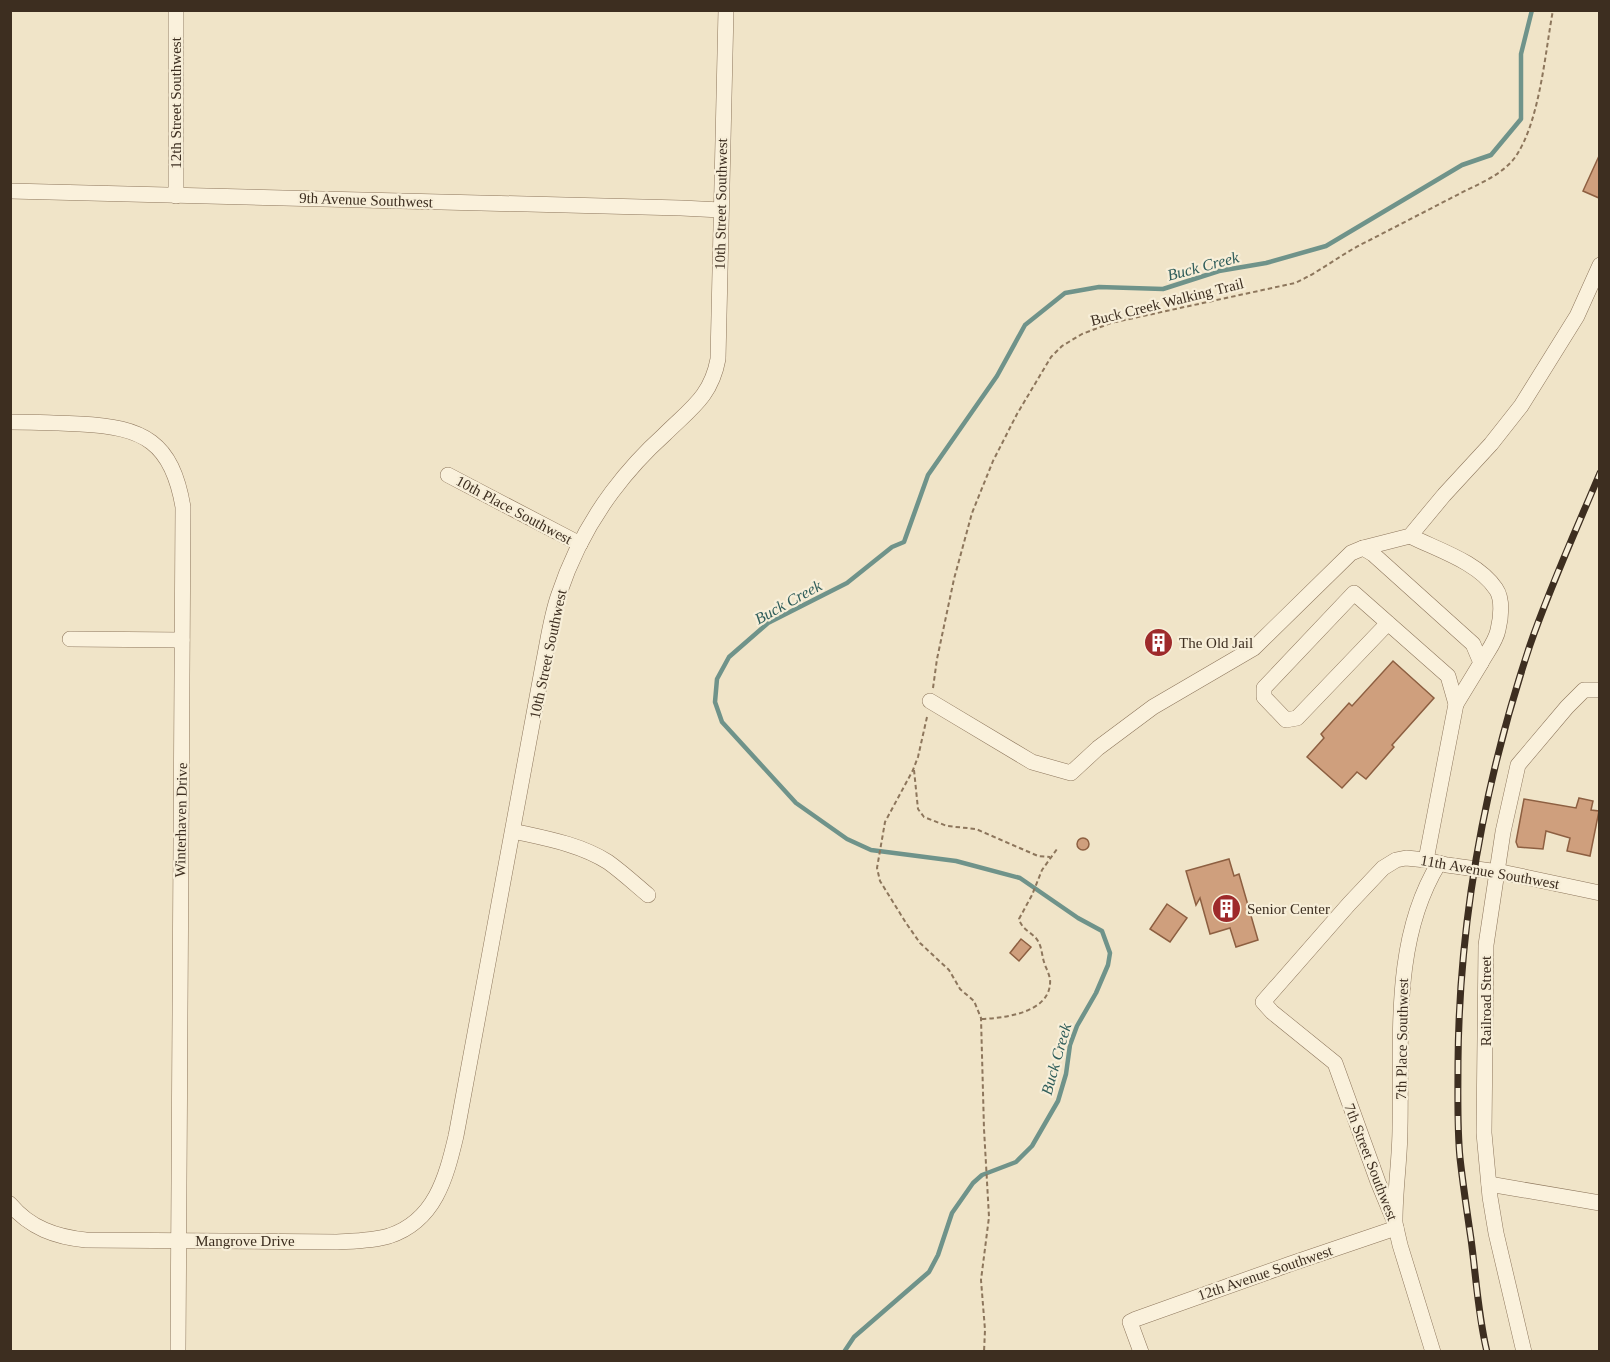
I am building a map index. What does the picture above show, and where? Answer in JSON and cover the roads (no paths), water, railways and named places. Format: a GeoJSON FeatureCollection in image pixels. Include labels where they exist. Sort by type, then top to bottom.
{"type":"FeatureCollection","features":[{"type":"Feature","properties":{"kind":"street","name":"12th Street Southwest"},"geometry":{"type":"LineString","coordinates":[[176,10],[176,196]]}},
{"type":"Feature","properties":{"kind":"street","name":"10th Street Southwest"},"geometry":{"type":"LineString","coordinates":[[450,1162],[552,620],[559,595],[580,544],[594,518],[613,491],[663,435],[697,404],[712,383],[718,359],[726,10]]}},
{"type":"Feature","properties":{"kind":"street","name":"9th Avenue Southwest"},"geometry":{"type":"LineString","coordinates":[[10,191],[721,210]]}},
{"type":"Feature","properties":{"kind":"street"},"geometry":{"type":"LineString","coordinates":[[930,701],[1032,762],[1071,773],[1098,748],[1153,707],[1254,648],[1351,553],[1410,536],[1491,444],[1521,406],[1577,316],[1599,265]]}},
{"type":"Feature","properties":{"kind":"street","name":"Winterhaven Drive"},"geometry":{"type":"LineString","coordinates":[[10,422],[103,425],[142,435],[167,459],[179,484],[183,507],[178,1352]]}},
{"type":"Feature","properties":{"kind":"street","name":"10th Place Southwest"},"geometry":{"type":"LineString","coordinates":[[448,475],[580,544]]}},
{"type":"Feature","properties":{"kind":"street"},"geometry":{"type":"LineString","coordinates":[[1410,536],[1467,564],[1486,577],[1498,591],[1501,612],[1498,631],[1456,704]]}},
{"type":"Feature","properties":{"kind":"street"},"geometry":{"type":"LineString","coordinates":[[1362,548],[1372,554],[1473,644],[1481,663]]}},
{"type":"Feature","properties":{"kind":"street"},"geometry":{"type":"LineString","coordinates":[[1388,623],[1297,718],[1286,720],[1264,698],[1264,688],[1354,593],[1388,623],[1448,676],[1456,704]]}},
{"type":"Feature","properties":{"kind":"street"},"geometry":{"type":"LineString","coordinates":[[70,639],[182,640]]}},
{"type":"Feature","properties":{"kind":"street","name":"Railroad Street"},"geometry":{"type":"LineString","coordinates":[[1524,1352],[1496,1233],[1484,1133],[1486,945],[1497,872],[1518,765],[1567,706],[1584,690],[1599,690]]}},
{"type":"Feature","properties":{"kind":"street","name":"7th Place Southwest"},"geometry":{"type":"LineString","coordinates":[[1396,1226],[1404,963],[1432,861],[1456,704]]}},
{"type":"Feature","properties":{"kind":"street"},"geometry":{"type":"LineString","coordinates":[[513,831],[578,848],[607,861],[648,895]]}},
{"type":"Feature","properties":{"kind":"street","name":"11th Avenue Southwest"},"geometry":{"type":"LineString","coordinates":[[1263,1002],[1383,868],[1396,860],[1406,858],[1432,861],[1599,893]]}},
{"type":"Feature","properties":{"kind":"street","name":"7th Street Southwest"},"geometry":{"type":"LineString","coordinates":[[1263,1002],[1335,1063],[1374,1173],[1396,1226],[1433,1352]]}},
{"type":"Feature","properties":{"kind":"street","name":"Mangrove Drive"},"geometry":{"type":"LineString","coordinates":[[10,1204],[30,1223],[47,1232],[67,1238],[86,1240],[364,1241],[390,1236],[421,1216],[444,1183],[450,1162]]}},
{"type":"Feature","properties":{"kind":"street"},"geometry":{"type":"LineString","coordinates":[[1489,1184],[1599,1203]]}},
{"type":"Feature","properties":{"kind":"street","name":"12th Avenue Southwest"},"geometry":{"type":"LineString","coordinates":[[1141,1352],[1130,1322],[1136,1319],[1396,1226]]}},
{"type":"Feature","properties":{"kind":"waterway","name":"Buck Creek"},"geometry":{"type":"LineString","coordinates":[[844,1352],[854,1337],[929,1272],[938,1255],[952,1213],[973,1183],[982,1175],[1016,1162],[1032,1146],[1058,1101],[1066,1074],[1070,1045],[1077,1026],[1096,993],[1108,965],[1110,953],[1102,931],[1078,918],[1020,878],[956,861],[871,850],[847,839],[796,803],[722,722],[715,702],[717,679],[729,657],[768,623],[847,583],[892,547],[904,542],[928,475],[997,376],[1025,325],[1065,293],[1099,287],[1163,289],[1219,271],[1266,263],[1326,246],[1462,165],[1491,155],[1521,119],[1521,54],[1532,10]]}},
{"type":"Feature","properties":{"kind":"railway"},"geometry":{"type":"LineString","coordinates":[[1487,1352],[1479,1310],[1458,1135],[1460,1010],[1469,904],[1488,799],[1514,696],[1546,602],[1600,473]]}},
{"type":"Feature","properties":{"kind":"place","name":"The Old Jail"},"geometry":{"type":"Point","coordinates":[1158,643]}},
{"type":"Feature","properties":{"kind":"place","name":"Senior Center"},"geometry":{"type":"Point","coordinates":[1226,909]}}]}
